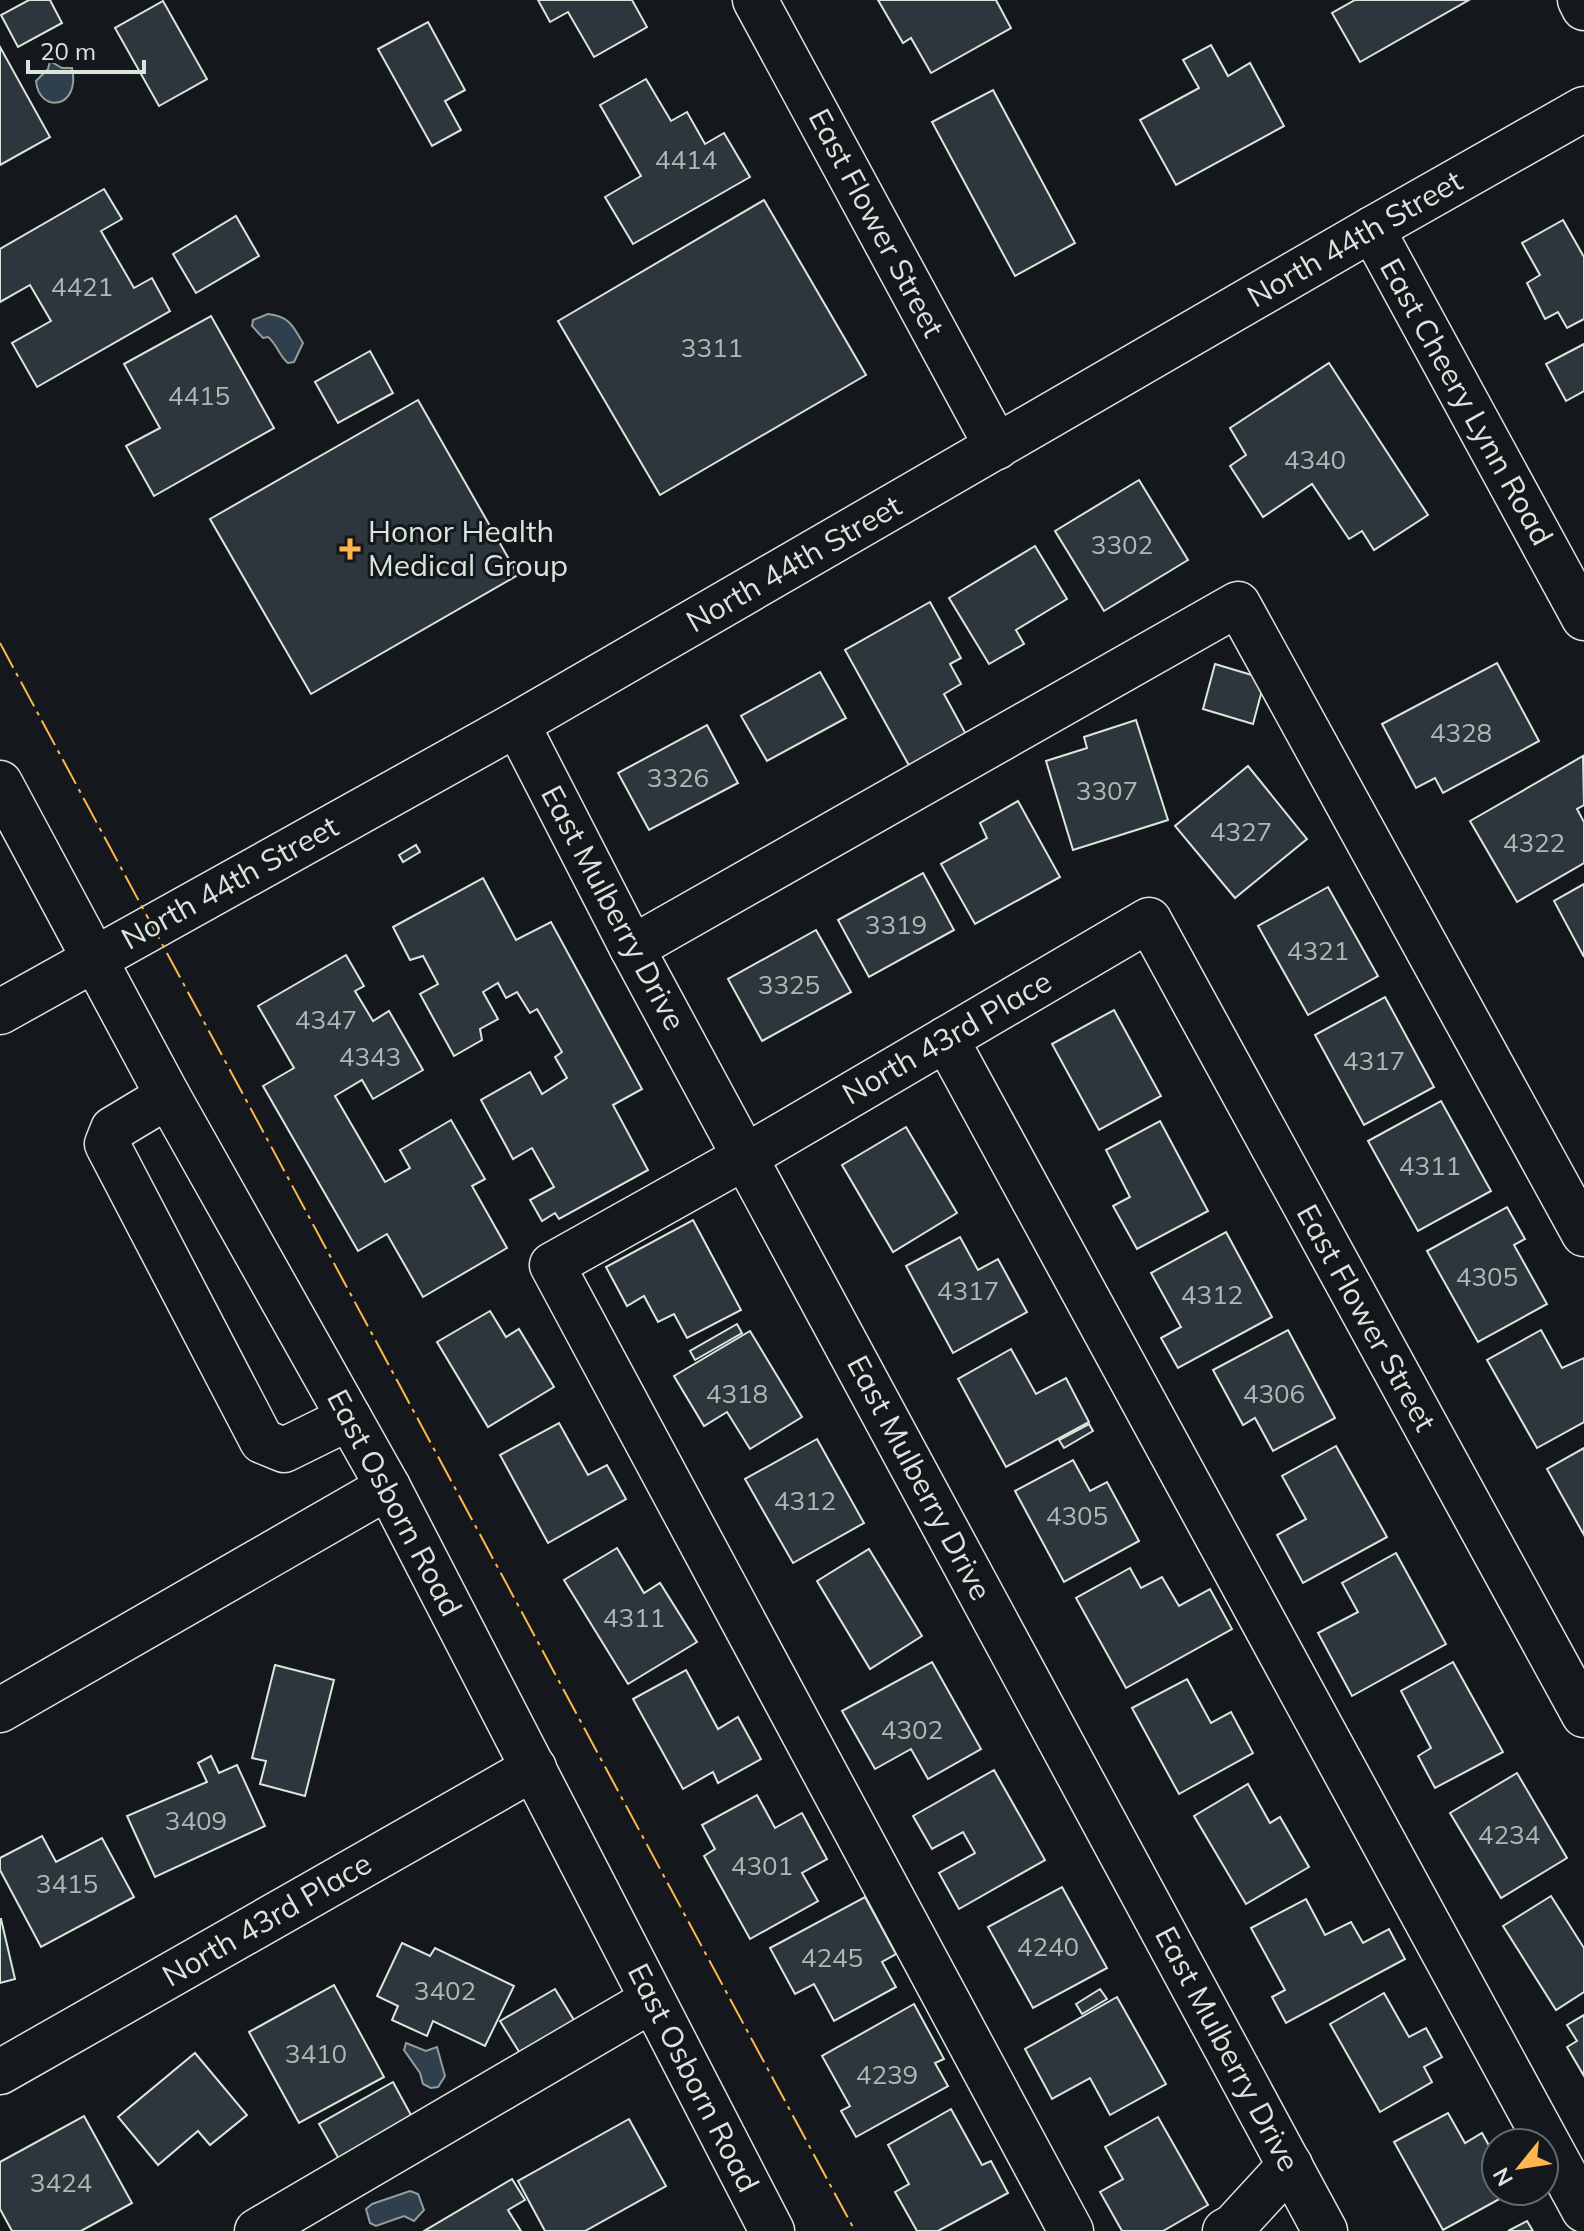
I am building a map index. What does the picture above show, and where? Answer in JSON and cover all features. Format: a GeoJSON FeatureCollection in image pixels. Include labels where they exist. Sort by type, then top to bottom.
{"type":"FeatureCollection","features":[{"type":"Feature","properties":{"kind":"street","name":"East Flower Street"},"geometry":{"type":"LineString","coordinates":[[755,0],[997,447]]}},
{"type":"Feature","properties":{"kind":"street"},"geometry":{"type":"LineString","coordinates":[[1580,0],[1584,8]]}},
{"type":"Feature","properties":{"kind":"street","name":"North 44th Street"},"geometry":{"type":"LineString","coordinates":[[0,1012],[517,724],[1584,109]]}},
{"type":"Feature","properties":{"kind":"street","name":"East Cheery Lynn Road"},"geometry":{"type":"LineString","coordinates":[[1372,229],[1584,618]]}},
{"type":"Feature","properties":{"kind":"street"},"geometry":{"type":"LineString","coordinates":[[632,948],[1238,604],[1584,1234]]}},
{"type":"Feature","properties":{"kind":"street","name":"East Mulberry Drive"},"geometry":{"type":"LineString","coordinates":[[517,724],[632,948],[1325,2231]]}},
{"type":"Feature","properties":{"kind":"street","name":"East Osborn Road"},"geometry":{"type":"LineString","coordinates":[[0,783],[168,1096],[388,1487],[769,2230]]}},
{"type":"Feature","properties":{"kind":"street","name":"East Flower Street"},"geometry":{"type":"LineString","coordinates":[[1149,920],[1584,1715]]}},
{"type":"Feature","properties":{"kind":"street","name":"North 43rd Place"},"geometry":{"type":"LineString","coordinates":[[1071,2231],[552,1265],[745,1157],[1149,920]]}},
{"type":"Feature","properties":{"kind":"street"},"geometry":{"type":"LineString","coordinates":[[946,1039],[1584,2210]]}},
{"type":"Feature","properties":{"kind":"street"},"geometry":{"type":"LineString","coordinates":[[168,1096],[113,1129],[107,1144],[262,1441],[284,1450],[349,1418]]}},
{"type":"Feature","properties":{"kind":"street"},"geometry":{"type":"LineString","coordinates":[[0,1710],[388,1487]]}},
{"type":"Feature","properties":{"kind":"street","name":"North 43rd Place"},"geometry":{"type":"LineString","coordinates":[[0,2072],[534,1768]]}},
{"type":"Feature","properties":{"kind":"street"},"geometry":{"type":"LineString","coordinates":[[257,2231],[652,2000]]}},
{"type":"Feature","properties":{"kind":"street"},"geometry":{"type":"LineString","coordinates":[[1225,2231],[1234,2226],[1290,2165]]}},
{"type":"Feature","properties":{"kind":"water"},"geometry":{"type":"Polygon","coordinates":[[[50,61],[62,68],[72,68],[71,92],[58,102],[44,99],[36,81],[48,69],[50,61]]]}},
{"type":"Feature","properties":{"kind":"water"},"geometry":{"type":"Polygon","coordinates":[[[268,314],[286,320],[303,343],[294,362],[288,363],[271,340],[263,338],[252,326],[253,320],[268,314]]]}},
{"type":"Feature","properties":{"kind":"water"},"geometry":{"type":"Polygon","coordinates":[[[406,2043],[426,2051],[437,2047],[445,2076],[438,2087],[423,2084],[420,2073],[404,2050],[406,2043]]]}},
{"type":"Feature","properties":{"kind":"water"},"geometry":{"type":"Polygon","coordinates":[[[410,2191],[418,2194],[424,2210],[414,2221],[404,2216],[376,2226],[370,2223],[366,2209],[372,2204],[410,2191]]]}},
{"type":"Feature","properties":{"kind":"building"},"geometry":{"type":"Polygon","coordinates":[[[29,0],[50,0],[62,23],[18,47],[1,15],[29,0]]]}},
{"type":"Feature","properties":{"kind":"building"},"geometry":{"type":"Polygon","coordinates":[[[538,0],[632,0],[647,27],[594,57],[568,12],[550,22],[538,0]]]}},
{"type":"Feature","properties":{"kind":"building"},"geometry":{"type":"Polygon","coordinates":[[[878,0],[996,0],[1011,28],[931,73],[911,38],[903,43],[878,0]]]}},
{"type":"Feature","properties":{"kind":"building"},"geometry":{"type":"Polygon","coordinates":[[[1355,0],[1469,0],[1360,62],[1332,13],[1355,0]]]}},
{"type":"Feature","properties":{"kind":"building"},"geometry":{"type":"Polygon","coordinates":[[[163,1],[207,79],[159,106],[115,28],[163,1]]]}},
{"type":"Feature","properties":{"kind":"building"},"geometry":{"type":"Polygon","coordinates":[[[428,22],[465,90],[445,101],[461,130],[432,146],[378,49],[428,22]]]}},
{"type":"Feature","properties":{"kind":"building"},"geometry":{"type":"Polygon","coordinates":[[[1211,45],[1228,76],[1250,63],[1284,126],[1176,185],[1140,120],[1199,88],[1183,60],[1211,45]]]}},
{"type":"Feature","properties":{"kind":"building"},"geometry":{"type":"Polygon","coordinates":[[[0,47],[50,137],[0,165],[0,47]]]}},
{"type":"Feature","properties":{"kind":"building"},"geometry":{"type":"Polygon","coordinates":[[[646,79],[671,121],[687,112],[705,144],[724,133],[750,177],[633,244],[605,197],[641,176],[600,105],[646,79]]]}},
{"type":"Feature","properties":{"kind":"building"},"geometry":{"type":"Polygon","coordinates":[[[993,90],[1075,243],[1015,276],[932,122],[993,90]]]}},
{"type":"Feature","properties":{"kind":"building"},"geometry":{"type":"Polygon","coordinates":[[[104,189],[122,219],[101,231],[134,288],[152,278],[170,311],[37,387],[12,343],[51,321],[30,285],[0,302],[0,249],[104,189]]]}},
{"type":"Feature","properties":{"kind":"building"},"geometry":{"type":"Polygon","coordinates":[[[764,200],[866,375],[660,495],[558,321],[764,200]]]}},
{"type":"Feature","properties":{"kind":"building"},"geometry":{"type":"Polygon","coordinates":[[[236,216],[259,256],[196,293],[173,254],[236,216]]]}},
{"type":"Feature","properties":{"kind":"building"},"geometry":{"type":"Polygon","coordinates":[[[1563,220],[1584,257],[1584,319],[1567,328],[1558,312],[1545,319],[1527,283],[1540,275],[1522,243],[1563,220]]]}},
{"type":"Feature","properties":{"kind":"building"},"geometry":{"type":"Polygon","coordinates":[[[211,316],[274,428],[154,496],[126,446],[160,428],[124,364],[211,316]]]}},
{"type":"Feature","properties":{"kind":"building"},"geometry":{"type":"Polygon","coordinates":[[[1584,344],[1584,391],[1566,401],[1546,364],[1584,344]]]}},
{"type":"Feature","properties":{"kind":"building"},"geometry":{"type":"Polygon","coordinates":[[[370,351],[393,393],[338,423],[315,382],[370,351]]]}},
{"type":"Feature","properties":{"kind":"building"},"geometry":{"type":"Polygon","coordinates":[[[1329,363],[1428,515],[1374,550],[1362,531],[1349,539],[1312,484],[1263,517],[1230,466],[1246,455],[1230,428],[1329,363]]]}},
{"type":"Feature","properties":{"kind":"building"},"geometry":{"type":"Polygon","coordinates":[[[418,400],[518,575],[311,694],[210,519],[418,400]]]}},
{"type":"Feature","properties":{"kind":"building"},"geometry":{"type":"Polygon","coordinates":[[[1139,480],[1188,560],[1104,611],[1055,531],[1139,480]]]}},
{"type":"Feature","properties":{"kind":"building"},"geometry":{"type":"Polygon","coordinates":[[[1035,546],[1067,599],[1016,630],[1024,644],[989,664],[949,598],[1035,546]]]}},
{"type":"Feature","properties":{"kind":"building"},"geometry":{"type":"Polygon","coordinates":[[[930,602],[961,658],[950,664],[961,684],[944,694],[968,738],[911,769],[845,650],[930,602]]]}},
{"type":"Feature","properties":{"kind":"building"},"geometry":{"type":"Polygon","coordinates":[[[1497,663],[1539,741],[1443,793],[1435,778],[1416,788],[1382,724],[1497,663]]]}},
{"type":"Feature","properties":{"kind":"building"},"geometry":{"type":"Polygon","coordinates":[[[1215,664],[1265,679],[1253,724],[1203,709],[1215,664]]]}},
{"type":"Feature","properties":{"kind":"building"},"geometry":{"type":"Polygon","coordinates":[[[820,672],[846,718],[767,761],[741,716],[820,672]]]}},
{"type":"Feature","properties":{"kind":"building"},"geometry":{"type":"Polygon","coordinates":[[[1136,720],[1168,820],[1073,850],[1046,761],[1087,748],[1084,737],[1136,720]]]}},
{"type":"Feature","properties":{"kind":"building"},"geometry":{"type":"Polygon","coordinates":[[[707,725],[738,783],[649,830],[618,773],[707,725]]]}},
{"type":"Feature","properties":{"kind":"building"},"geometry":{"type":"Polygon","coordinates":[[[1583,756],[1584,805],[1577,809],[1584,822],[1584,863],[1517,902],[1470,821],[1583,756]]]}},
{"type":"Feature","properties":{"kind":"building"},"geometry":{"type":"Polygon","coordinates":[[[1248,766],[1307,839],[1235,898],[1175,826],[1248,766]]]}},
{"type":"Feature","properties":{"kind":"building"},"geometry":{"type":"Polygon","coordinates":[[[1018,801],[1060,877],[975,924],[941,864],[987,838],[980,823],[1018,801]]]}},
{"type":"Feature","properties":{"kind":"building"},"geometry":{"type":"Polygon","coordinates":[[[416,845],[420,852],[403,862],[399,855],[416,845]]]}},
{"type":"Feature","properties":{"kind":"building"},"geometry":{"type":"Polygon","coordinates":[[[923,873],[954,930],[869,977],[838,920],[923,873]]]}},
{"type":"Feature","properties":{"kind":"building"},"geometry":{"type":"Polygon","coordinates":[[[483,878],[516,940],[551,922],[642,1089],[613,1105],[648,1170],[559,1219],[555,1213],[542,1221],[530,1200],[554,1187],[532,1148],[513,1159],[481,1100],[530,1072],[542,1094],[567,1078],[555,1057],[562,1052],[537,1009],[530,1013],[517,992],[506,998],[498,983],[483,992],[498,1019],[480,1029],[482,1040],[454,1056],[420,994],[438,984],[423,956],[410,960],[393,927],[483,878]]]}},
{"type":"Feature","properties":{"kind":"building"},"geometry":{"type":"Polygon","coordinates":[[[1584,884],[1584,957],[1554,901],[1584,884]]]}},
{"type":"Feature","properties":{"kind":"building"},"geometry":{"type":"Polygon","coordinates":[[[1328,887],[1378,976],[1308,1015],[1258,926],[1328,887]]]}},
{"type":"Feature","properties":{"kind":"building"},"geometry":{"type":"Polygon","coordinates":[[[816,930],[851,992],[762,1041],[728,979],[816,930]]]}},
{"type":"Feature","properties":{"kind":"building"},"geometry":{"type":"Polygon","coordinates":[[[346,955],[364,986],[355,991],[373,1021],[389,1011],[423,1070],[373,1099],[362,1080],[335,1096],[385,1182],[410,1168],[400,1150],[451,1120],[485,1179],[472,1186],[507,1248],[423,1297],[387,1234],[358,1251],[263,1086],[294,1068],[258,1006],[346,955]]]}},
{"type":"Feature","properties":{"kind":"building"},"geometry":{"type":"Polygon","coordinates":[[[1385,997],[1434,1087],[1364,1125],[1315,1035],[1385,997]]]}},
{"type":"Feature","properties":{"kind":"building"},"geometry":{"type":"Polygon","coordinates":[[[1114,1010],[1161,1096],[1099,1130],[1052,1044],[1114,1010]]]}},
{"type":"Feature","properties":{"kind":"building"},"geometry":{"type":"Polygon","coordinates":[[[1441,1101],[1491,1191],[1418,1231],[1368,1141],[1441,1101]]]}},
{"type":"Feature","properties":{"kind":"building"},"geometry":{"type":"Polygon","coordinates":[[[1160,1121],[1208,1211],[1137,1249],[1113,1206],[1130,1197],[1106,1150],[1160,1121]]]}},
{"type":"Feature","properties":{"kind":"building"},"geometry":{"type":"Polygon","coordinates":[[[906,1127],[957,1213],[893,1252],[842,1165],[906,1127]]]}},
{"type":"Feature","properties":{"kind":"building"},"geometry":{"type":"Polygon","coordinates":[[[1507,1207],[1525,1239],[1514,1245],[1547,1304],[1478,1342],[1427,1251],[1507,1207]]]}},
{"type":"Feature","properties":{"kind":"building"},"geometry":{"type":"Polygon","coordinates":[[[693,1220],[741,1310],[687,1338],[674,1314],[658,1322],[644,1296],[627,1306],[606,1267],[693,1220]]]}},
{"type":"Feature","properties":{"kind":"building"},"geometry":{"type":"Polygon","coordinates":[[[1226,1232],[1272,1317],[1178,1368],[1161,1338],[1181,1327],[1151,1273],[1226,1232]]]}},
{"type":"Feature","properties":{"kind":"building"},"geometry":{"type":"Polygon","coordinates":[[[960,1237],[978,1270],[998,1259],[1027,1312],[953,1353],[906,1266],[960,1237]]]}},
{"type":"Feature","properties":{"kind":"building"},"geometry":{"type":"Polygon","coordinates":[[[490,1311],[506,1337],[519,1329],[554,1387],[488,1427],[437,1342],[490,1311]]]}},
{"type":"Feature","properties":{"kind":"building"},"geometry":{"type":"Polygon","coordinates":[[[737,1324],[742,1333],[695,1360],[690,1351],[737,1324]]]}},
{"type":"Feature","properties":{"kind":"building"},"geometry":{"type":"Polygon","coordinates":[[[1288,1330],[1335,1418],[1273,1451],[1255,1418],[1243,1425],[1213,1370],[1288,1330]]]}},
{"type":"Feature","properties":{"kind":"building"},"geometry":{"type":"Polygon","coordinates":[[[1541,1330],[1562,1368],[1584,1358],[1584,1422],[1537,1448],[1487,1360],[1541,1330]]]}},
{"type":"Feature","properties":{"kind":"building"},"geometry":{"type":"Polygon","coordinates":[[[750,1331],[802,1417],[750,1449],[727,1412],[704,1426],[674,1376],[750,1331]]]}},
{"type":"Feature","properties":{"kind":"building"},"geometry":{"type":"Polygon","coordinates":[[[1011,1349],[1036,1394],[1066,1378],[1089,1422],[1006,1467],[958,1379],[1011,1349]]]}},
{"type":"Feature","properties":{"kind":"building"},"geometry":{"type":"Polygon","coordinates":[[[559,1423],[588,1475],[607,1465],[626,1499],[548,1543],[500,1455],[559,1423]]]}},
{"type":"Feature","properties":{"kind":"building"},"geometry":{"type":"Polygon","coordinates":[[[1089,1424],[1093,1431],[1064,1448],[1059,1440],[1089,1424]]]}},
{"type":"Feature","properties":{"kind":"building"},"geometry":{"type":"Polygon","coordinates":[[[817,1439],[864,1523],[793,1563],[745,1479],[817,1439]]]}},
{"type":"Feature","properties":{"kind":"building"},"geometry":{"type":"Polygon","coordinates":[[[1336,1446],[1387,1537],[1303,1583],[1277,1535],[1306,1519],[1282,1476],[1336,1446]]]}},
{"type":"Feature","properties":{"kind":"building"},"geometry":{"type":"Polygon","coordinates":[[[1584,1448],[1584,1535],[1547,1469],[1584,1448]]]}},
{"type":"Feature","properties":{"kind":"building"},"geometry":{"type":"Polygon","coordinates":[[[1073,1460],[1090,1491],[1107,1482],[1139,1541],[1064,1582],[1015,1491],[1073,1460]]]}},
{"type":"Feature","properties":{"kind":"building"},"geometry":{"type":"Polygon","coordinates":[[[617,1548],[644,1593],[660,1583],[697,1642],[628,1684],[564,1580],[617,1548]]]}},
{"type":"Feature","properties":{"kind":"building"},"geometry":{"type":"Polygon","coordinates":[[[869,1549],[922,1636],[870,1669],[817,1581],[869,1549]]]}},
{"type":"Feature","properties":{"kind":"building"},"geometry":{"type":"Polygon","coordinates":[[[1396,1553],[1446,1644],[1352,1696],[1318,1633],[1358,1612],[1342,1583],[1396,1553]]]}},
{"type":"Feature","properties":{"kind":"building"},"geometry":{"type":"Polygon","coordinates":[[[1130,1568],[1141,1588],[1162,1577],[1179,1606],[1210,1589],[1232,1629],[1126,1688],[1076,1598],[1130,1568]]]}},
{"type":"Feature","properties":{"kind":"building"},"geometry":{"type":"Polygon","coordinates":[[[932,1662],[981,1749],[928,1779],[911,1749],[875,1769],[842,1711],[932,1662]]]}},
{"type":"Feature","properties":{"kind":"building"},"geometry":{"type":"Polygon","coordinates":[[[1453,1662],[1503,1752],[1435,1788],[1418,1756],[1431,1748],[1401,1691],[1453,1662]]]}},
{"type":"Feature","properties":{"kind":"building"},"geometry":{"type":"Polygon","coordinates":[[[275,1665],[334,1680],[305,1796],[260,1784],[266,1761],[252,1758],[275,1665]]]}},
{"type":"Feature","properties":{"kind":"building"},"geometry":{"type":"Polygon","coordinates":[[[686,1670],[718,1729],[738,1717],[761,1759],[718,1783],[713,1772],[683,1789],[633,1699],[686,1670]]]}},
{"type":"Feature","properties":{"kind":"building"},"geometry":{"type":"Polygon","coordinates":[[[1187,1679],[1211,1723],[1231,1712],[1253,1753],[1179,1794],[1132,1708],[1187,1679]]]}},
{"type":"Feature","properties":{"kind":"building"},"geometry":{"type":"Polygon","coordinates":[[[211,1756],[219,1773],[237,1765],[265,1826],[155,1877],[127,1816],[207,1782],[198,1763],[211,1756]]]}},
{"type":"Feature","properties":{"kind":"building"},"geometry":{"type":"Polygon","coordinates":[[[994,1770],[1045,1860],[959,1909],[939,1873],[975,1853],[963,1832],[932,1849],[913,1816],[994,1770]]]}},
{"type":"Feature","properties":{"kind":"building"},"geometry":{"type":"Polygon","coordinates":[[[1517,1773],[1567,1858],[1501,1898],[1450,1813],[1517,1773]]]}},
{"type":"Feature","properties":{"kind":"building"},"geometry":{"type":"Polygon","coordinates":[[[1248,1784],[1270,1823],[1280,1817],[1309,1867],[1246,1904],[1194,1816],[1248,1784]]]}},
{"type":"Feature","properties":{"kind":"building"},"geometry":{"type":"Polygon","coordinates":[[[757,1795],[775,1828],[802,1813],[827,1859],[802,1873],[818,1901],[750,1939],[704,1856],[715,1849],[702,1825],[757,1795]]]}},
{"type":"Feature","properties":{"kind":"building"},"geometry":{"type":"Polygon","coordinates":[[[42,1836],[56,1862],[102,1838],[134,1897],[41,1947],[0,1870],[0,1858],[42,1836]]]}},
{"type":"Feature","properties":{"kind":"building"},"geometry":{"type":"Polygon","coordinates":[[[1062,1887],[1107,1968],[1033,2008],[988,1927],[1062,1887]]]}},
{"type":"Feature","properties":{"kind":"building"},"geometry":{"type":"Polygon","coordinates":[[[1551,1896],[1584,1948],[1584,1992],[1556,2010],[1503,1926],[1551,1896]]]}},
{"type":"Feature","properties":{"kind":"building"},"geometry":{"type":"Polygon","coordinates":[[[865,1897],[896,1954],[882,1962],[896,1987],[834,2021],[814,1984],[795,1994],[770,1948],[865,1897]]]}},
{"type":"Feature","properties":{"kind":"building"},"geometry":{"type":"Polygon","coordinates":[[[1306,1899],[1325,1935],[1351,1922],[1363,1943],[1389,1929],[1405,1959],[1286,2023],[1272,1997],[1285,1990],[1251,1928],[1306,1899]]]}},
{"type":"Feature","properties":{"kind":"building"},"geometry":{"type":"Polygon","coordinates":[[[0,1919],[15,1979],[0,1983],[0,1919]]]}},
{"type":"Feature","properties":{"kind":"building"},"geometry":{"type":"Polygon","coordinates":[[[402,1943],[430,1956],[435,1948],[514,1986],[485,2046],[433,2021],[427,2036],[392,2020],[398,2006],[377,1996],[402,1943]]]}},
{"type":"Feature","properties":{"kind":"building"},"geometry":{"type":"Polygon","coordinates":[[[334,1985],[384,2077],[299,2123],[249,2032],[334,1985]]]}},
{"type":"Feature","properties":{"kind":"building"},"geometry":{"type":"Polygon","coordinates":[[[555,1989],[580,2030],[526,2063],[500,2021],[555,1989]]]}},
{"type":"Feature","properties":{"kind":"building"},"geometry":{"type":"Polygon","coordinates":[[[1100,1989],[1107,1999],[1082,2014],[1076,2004],[1100,1989]]]}},
{"type":"Feature","properties":{"kind":"building"},"geometry":{"type":"Polygon","coordinates":[[[1384,1993],[1409,2037],[1426,2028],[1442,2057],[1424,2067],[1432,2082],[1380,2112],[1330,2024],[1384,1993]]]}},
{"type":"Feature","properties":{"kind":"building"},"geometry":{"type":"Polygon","coordinates":[[[1117,1997],[1166,2084],[1110,2115],[1090,2078],[1052,2099],[1025,2049],[1117,1997]]]}},
{"type":"Feature","properties":{"kind":"building"},"geometry":{"type":"Polygon","coordinates":[[[914,2004],[944,2059],[935,2063],[948,2086],[856,2137],[841,2111],[850,2106],[822,2056],[914,2004]]]}},
{"type":"Feature","properties":{"kind":"building"},"geometry":{"type":"Polygon","coordinates":[[[1584,2015],[1584,2076],[1567,2047],[1577,2041],[1567,2025],[1584,2015]]]}},
{"type":"Feature","properties":{"kind":"building"},"geometry":{"type":"Polygon","coordinates":[[[195,2053],[247,2115],[210,2145],[198,2131],[158,2165],[118,2117],[195,2053]]]}},
{"type":"Feature","properties":{"kind":"building"},"geometry":{"type":"Polygon","coordinates":[[[393,2082],[417,2126],[344,2168],[319,2124],[393,2082]]]}},
{"type":"Feature","properties":{"kind":"building"},"geometry":{"type":"Polygon","coordinates":[[[951,2109],[982,2165],[991,2161],[1008,2193],[938,2231],[917,2231],[895,2192],[909,2184],[888,2145],[951,2109]]]}},
{"type":"Feature","properties":{"kind":"building"},"geometry":{"type":"Polygon","coordinates":[[[1448,2113],[1465,2143],[1480,2134],[1480,2207],[1485,2207],[1443,2230],[1394,2142],[1448,2113]]]}},
{"type":"Feature","properties":{"kind":"building"},"geometry":{"type":"Polygon","coordinates":[[[84,2116],[132,2203],[81,2231],[12,2231],[0,2209],[0,2162],[84,2116]]]}},
{"type":"Feature","properties":{"kind":"building"},"geometry":{"type":"Polygon","coordinates":[[[1158,2117],[1208,2205],[1163,2231],[1122,2231],[1100,2192],[1123,2179],[1105,2147],[1158,2117]]]}},
{"type":"Feature","properties":{"kind":"building"},"geometry":{"type":"Polygon","coordinates":[[[629,2119],[666,2186],[585,2231],[545,2231],[518,2181],[629,2119]]]}},
{"type":"Feature","properties":{"kind":"building"},"geometry":{"type":"Polygon","coordinates":[[[512,2179],[525,2200],[508,2210],[521,2231],[424,2231],[512,2179]]]}},
{"type":"Feature","properties":{"kind":"building"},"geometry":{"type":"Polygon","coordinates":[[[1527,2221],[1533,2231],[1508,2231],[1527,2221]]]}},
{"type":"Feature","properties":{"kind":"power"},"geometry":{"type":"LineString","coordinates":[[0,643],[855,2231]]}},
{"type":"Feature","properties":{"kind":"place","name":"Honor Health Medical Group"},"geometry":{"type":"Point","coordinates":[350,549]}}]}
